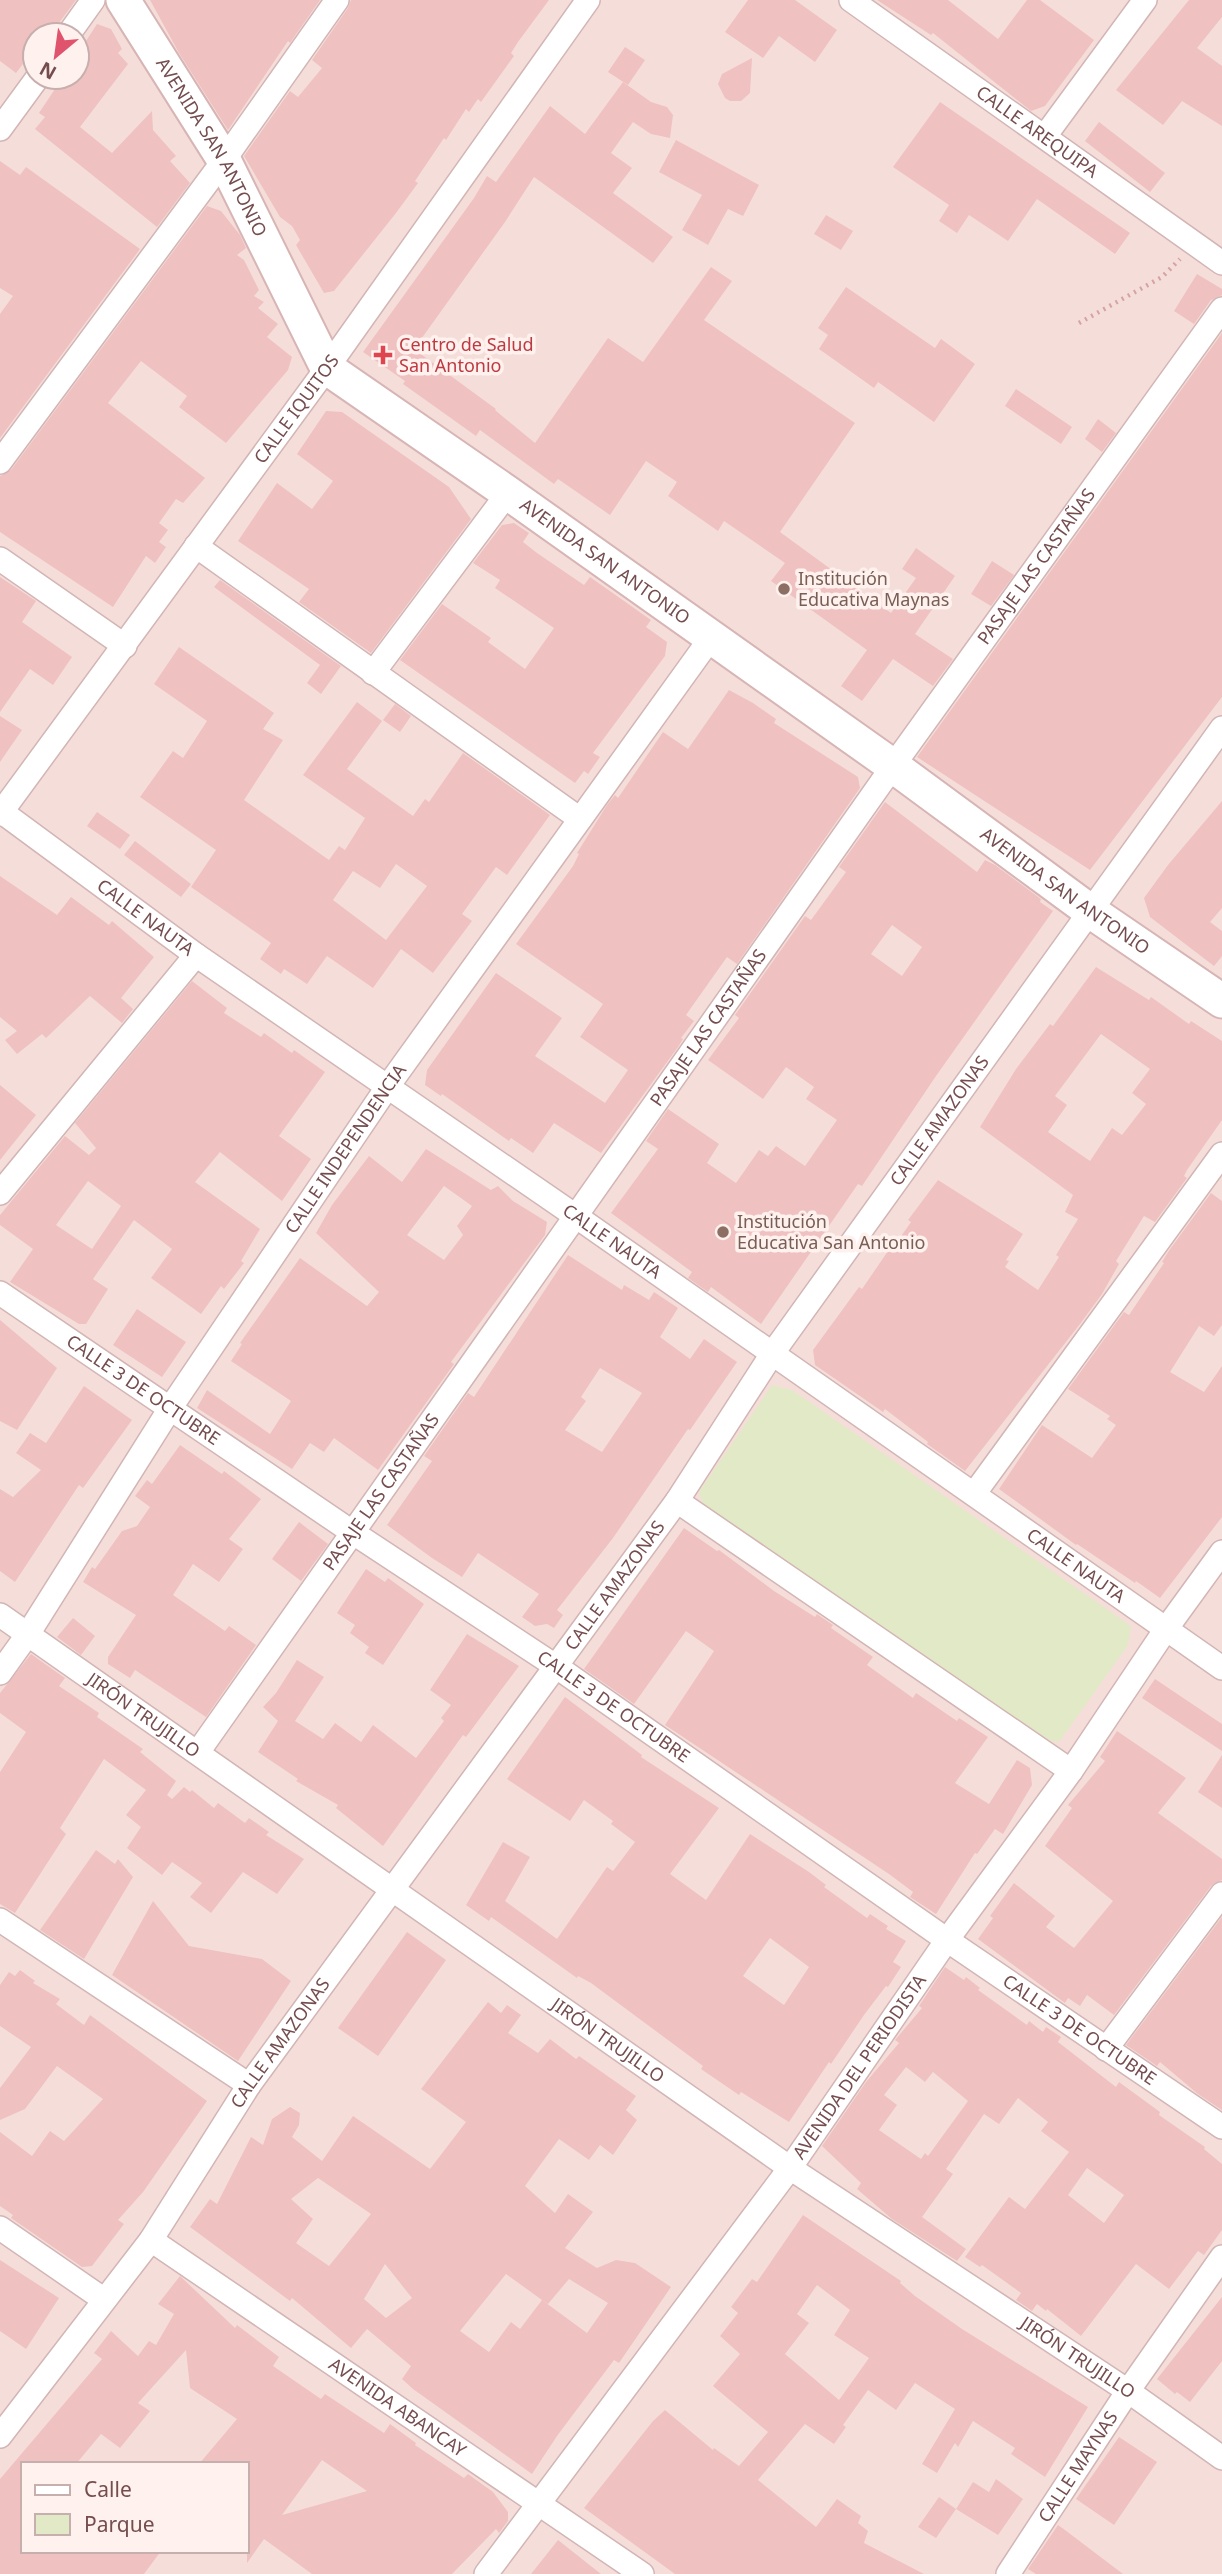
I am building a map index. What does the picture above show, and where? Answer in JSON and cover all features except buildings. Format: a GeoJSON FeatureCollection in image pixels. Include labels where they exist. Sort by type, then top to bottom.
{"type":"FeatureCollection","features":[{"type":"Feature","properties":{"kind":"main road","name":"AVENIDA SAN ANTONIO"},"geometry":{"type":"LineString","coordinates":[[123,0],[225,160],[327,368],[893,766],[1090,911],[1222,1001]]}},
{"type":"Feature","properties":{"kind":"street"},"geometry":{"type":"LineString","coordinates":[[78,21],[93,0]]}},
{"type":"Feature","properties":{"kind":"street"},"geometry":{"type":"LineString","coordinates":[[0,462],[225,160],[337,0]]}},
{"type":"Feature","properties":{"kind":"street","name":"CALLE IQUITOS"},"geometry":{"type":"LineString","coordinates":[[1,813],[327,368],[588,0]]}},
{"type":"Feature","properties":{"kind":"street","name":"CALLE AREQUIPA"},"geometry":{"type":"LineString","coordinates":[[851,0],[1222,263]]}},
{"type":"Feature","properties":{"kind":"street"},"geometry":{"type":"LineString","coordinates":[[1045,136],[1145,0]]}},
{"type":"Feature","properties":{"kind":"street"},"geometry":{"type":"LineString","coordinates":[[0,129],[28,91]]}},
{"type":"Feature","properties":{"kind":"street","name":"PASAJE LAS CASTAÑAS"},"geometry":{"type":"LineString","coordinates":[[198,1752],[893,766],[1222,309]]}},
{"type":"Feature","properties":{"kind":"street"},"geometry":{"type":"LineString","coordinates":[[373,673],[508,493]]}},
{"type":"Feature","properties":{"kind":"street"},"geometry":{"type":"LineString","coordinates":[[196,545],[580,819]]}},
{"type":"Feature","properties":{"kind":"street"},"geometry":{"type":"LineString","coordinates":[[0,559],[125,646]]}},
{"type":"Feature","properties":{"kind":"street","name":"CALLE INDEPENDENCIA"},"geometry":{"type":"LineString","coordinates":[[0,1673],[28,1634],[171,1407],[388,1086],[710,639]]}},
{"type":"Feature","properties":{"kind":"street","name":"CALLE AMAZONAS"},"geometry":{"type":"LineString","coordinates":[[0,2436],[151,2240],[249,2085],[677,1501],[772,1354],[1222,728]]}},
{"type":"Feature","properties":{"kind":"street","name":"CALLE NAUTA"},"geometry":{"type":"LineString","coordinates":[[1,813],[196,955],[1222,1668]]}},
{"type":"Feature","properties":{"kind":"street"},"geometry":{"type":"LineString","coordinates":[[0,1193],[196,955]]}},
{"type":"Feature","properties":{"kind":"street"},"geometry":{"type":"LineString","coordinates":[[974,1494],[1222,1154]]}},
{"type":"Feature","properties":{"kind":"street","name":"CALLE 3 DE OCTUBRE"},"geometry":{"type":"LineString","coordinates":[[0,1293],[557,1667],[947,1940],[1222,2127]]}},
{"type":"Feature","properties":{"kind":"street"},"geometry":{"type":"LineString","coordinates":[[677,1501],[1071,1771]]}},
{"type":"Feature","properties":{"kind":"street","name":"AVENIDA DEL PERIODISTA"},"geometry":{"type":"LineString","coordinates":[[486,2574],[790,2168],[947,1940],[1071,1771],[1166,1629],[1222,1552]]}},
{"type":"Feature","properties":{"kind":"street","name":"JIRÓN TRUJILLO"},"geometry":{"type":"LineString","coordinates":[[0,1615],[790,2168],[1128,2391],[1222,2458]]}},
{"type":"Feature","properties":{"kind":"street"},"geometry":{"type":"LineString","coordinates":[[1106,2049],[1222,1894]]}},
{"type":"Feature","properties":{"kind":"street"},"geometry":{"type":"LineString","coordinates":[[0,1920],[249,2085]]}},
{"type":"Feature","properties":{"kind":"street"},"geometry":{"type":"LineString","coordinates":[[0,2228],[103,2299]]}},
{"type":"Feature","properties":{"kind":"street","name":"AVENIDA ABANCAY"},"geometry":{"type":"LineString","coordinates":[[151,2240],[642,2574]]}},
{"type":"Feature","properties":{"kind":"street","name":"CALLE MAYNAS"},"geometry":{"type":"LineString","coordinates":[[1008,2574],[1128,2391],[1222,2257]]}},
{"type":"Feature","properties":{"kind":"path"},"geometry":{"type":"LineString","coordinates":[[1079,323],[1162,277],[1196,244]]}},
{"type":"Feature","properties":{"kind":"shaded area"},"geometry":{"type":"Polygon","coordinates":[[[0,0],[1222,0],[1222,2574],[0,2574],[0,0]]]}},
{"type":"Feature","properties":{"kind":"green space"},"geometry":{"type":"Polygon","coordinates":[[[772,1385],[792,1390],[1131,1626],[1128,1645],[1059,1742],[1035,1738],[704,1508],[699,1492],[772,1385]]]}},
{"type":"Feature","properties":{"kind":"place","name":"Centro de Salud San Antonio"},"geometry":{"type":"Point","coordinates":[383,355]}},
{"type":"Feature","properties":{"kind":"place","name":"Institución Educativa Maynas"},"geometry":{"type":"Point","coordinates":[784,589]}},
{"type":"Feature","properties":{"kind":"place","name":"Institución Educativa San Antonio"},"geometry":{"type":"Point","coordinates":[723,1232]}}]}
